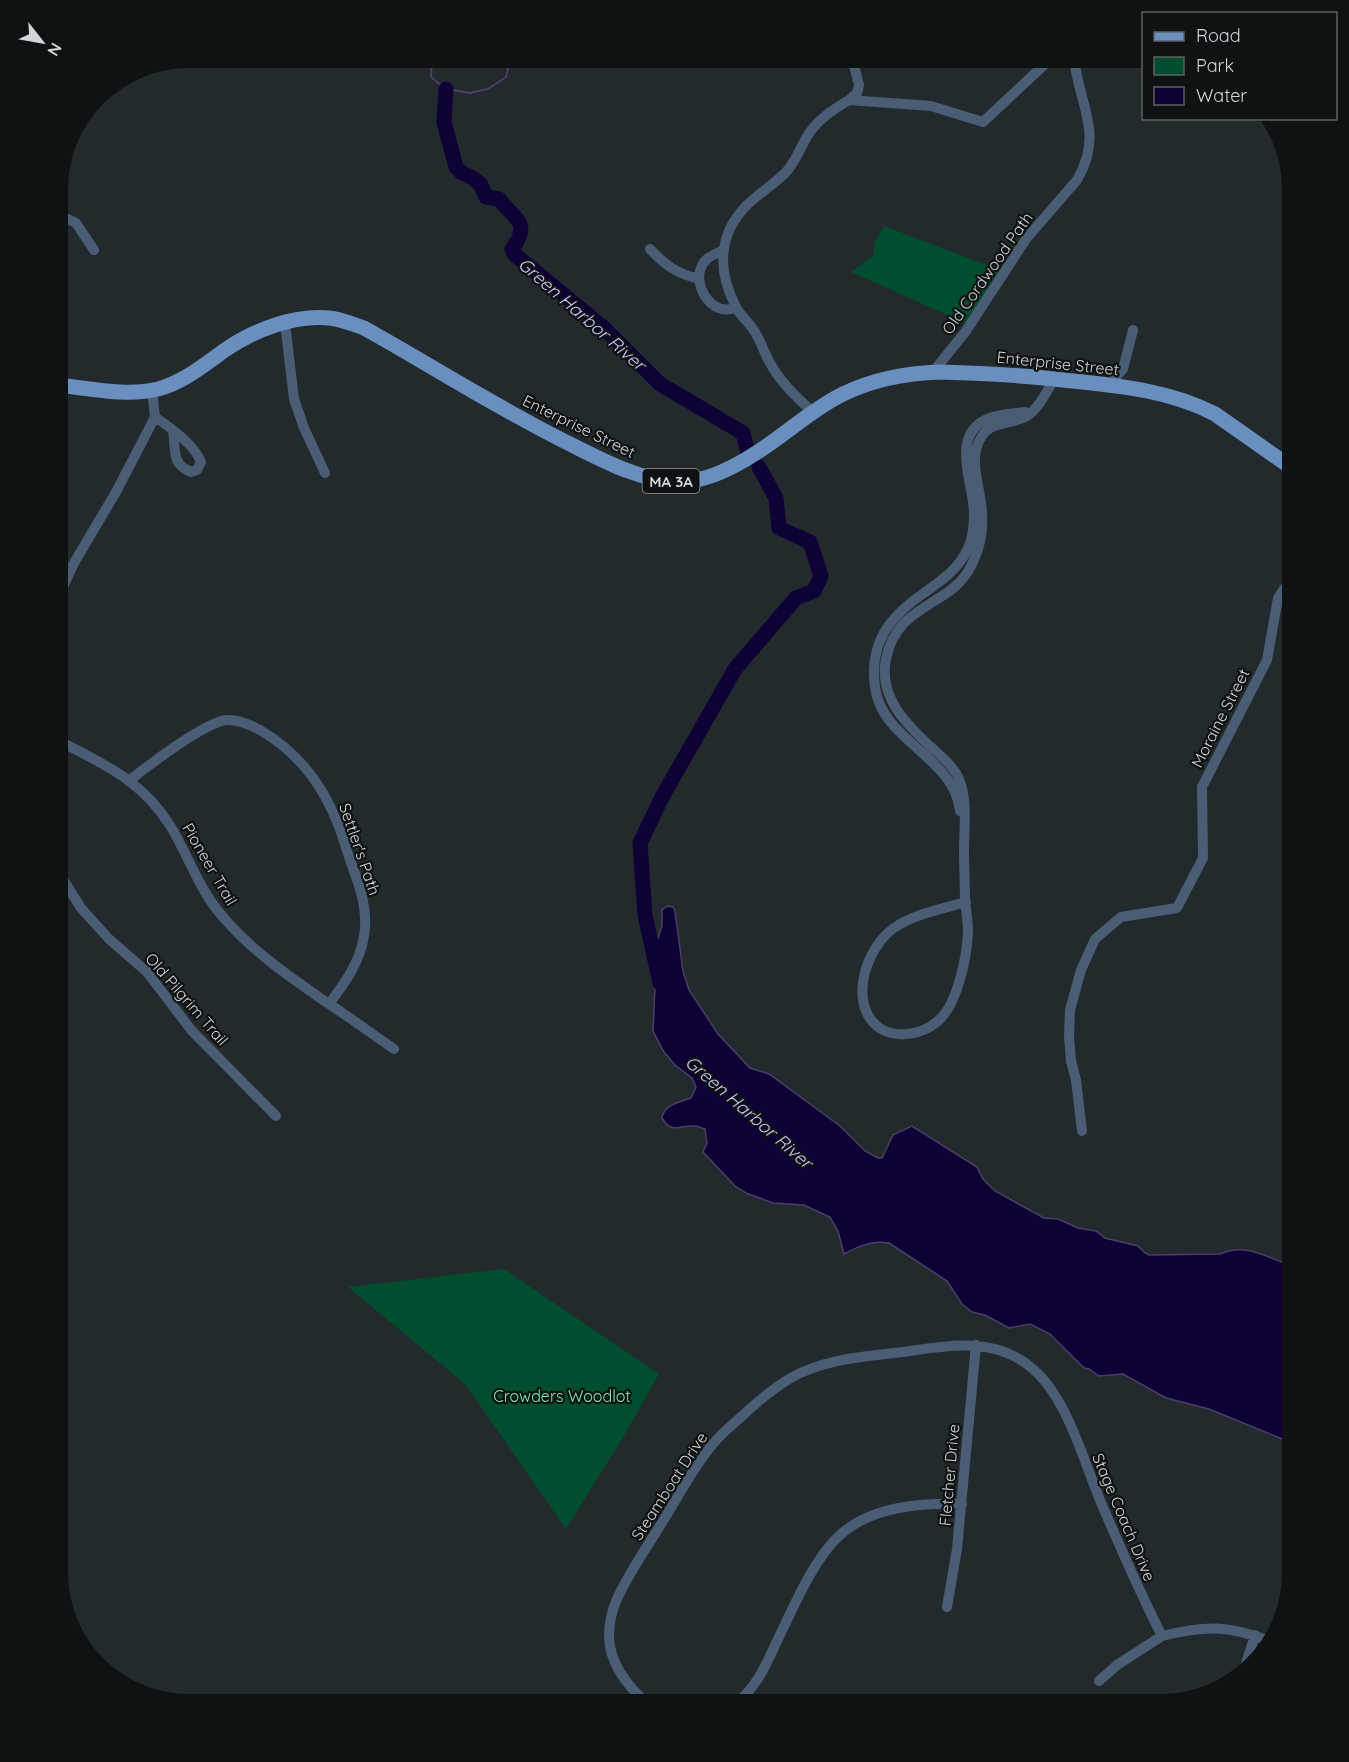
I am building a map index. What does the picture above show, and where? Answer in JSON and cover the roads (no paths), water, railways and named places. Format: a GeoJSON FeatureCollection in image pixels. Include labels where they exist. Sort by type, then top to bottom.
{"type":"FeatureCollection","features":[{"type":"Feature","properties":{"kind":"main road","name":"Enterprise Street"},"geometry":{"type":"LineString","coordinates":[[68,386],[121,391],[152,390],[189,375],[248,336],[285,323],[327,317],[364,328],[550,435],[619,467],[656,480],[687,482],[723,471],[758,452],[842,395],[860,387],[903,376],[933,372],[1054,379],[1109,385],[1168,396],[1203,408],[1282,461]]}},
{"type":"Feature","properties":{"kind":"street"},"geometry":{"type":"LineString","coordinates":[[814,413],[795,396],[777,374],[769,363],[754,330],[736,308],[723,274],[724,250],[727,237],[738,216],[757,196],[790,169],[815,125],[857,93],[859,84],[855,68]]}},
{"type":"Feature","properties":{"kind":"street"},"geometry":{"type":"LineString","coordinates":[[849,100],[931,106],[983,122],[1041,68]]}},
{"type":"Feature","properties":{"kind":"street","name":"Old Cordwood Path"},"geometry":{"type":"LineString","coordinates":[[933,372],[966,331],[1026,239],[1083,171],[1090,146],[1090,133],[1075,68]]}},
{"type":"Feature","properties":{"kind":"street"},"geometry":{"type":"LineString","coordinates":[[68,219],[76,223],[94,250]]}},
{"type":"Feature","properties":{"kind":"street"},"geometry":{"type":"LineString","coordinates":[[650,249],[670,268],[699,279]]}},
{"type":"Feature","properties":{"kind":"street"},"geometry":{"type":"LineString","coordinates":[[724,250],[705,261],[699,279],[704,295],[714,305],[720,308],[736,308]]}},
{"type":"Feature","properties":{"kind":"street"},"geometry":{"type":"LineString","coordinates":[[285,323],[294,399],[304,428],[325,473]]}},
{"type":"Feature","properties":{"kind":"street"},"geometry":{"type":"LineString","coordinates":[[1109,385],[1123,369],[1133,330]]}},
{"type":"Feature","properties":{"kind":"street"},"geometry":{"type":"LineString","coordinates":[[966,902],[902,922],[885,935],[876,947],[865,974],[863,1000],[867,1012],[881,1029],[892,1034],[903,1035],[917,1032],[938,1022],[953,999],[964,957],[968,930],[964,798],[959,779],[938,760],[899,714],[880,683],[885,662],[891,643],[915,606],[954,587],[960,581],[967,564],[980,545],[982,513],[970,464],[978,444],[986,431],[993,426],[1021,419],[1030,414],[1054,379]]}},
{"type":"Feature","properties":{"kind":"street"},"geometry":{"type":"LineString","coordinates":[[68,576],[155,417],[152,390]]}},
{"type":"Feature","properties":{"kind":"street"},"geometry":{"type":"LineString","coordinates":[[155,417],[173,431]]}},
{"type":"Feature","properties":{"kind":"street","name":"Moraine Street"},"geometry":{"type":"LineString","coordinates":[[1082,1131],[1069,1036],[1070,1010],[1081,970],[1095,939],[1121,917],[1177,908],[1203,858],[1202,787],[1267,660],[1278,598],[1282,592]]}},
{"type":"Feature","properties":{"kind":"street","name":"Settler's Path"},"geometry":{"type":"LineString","coordinates":[[130,780],[202,729],[225,720],[243,721],[262,731],[289,750],[305,767],[323,793],[337,822],[359,883],[365,918],[364,936],[358,958],[329,1004]]}},
{"type":"Feature","properties":{"kind":"street","name":"Pioneer Trail"},"geometry":{"type":"LineString","coordinates":[[68,746],[130,780],[145,793],[171,826],[196,876],[222,917],[241,937],[270,963],[394,1049]]}},
{"type":"Feature","properties":{"kind":"street","name":"Old Pilgrim Trail"},"geometry":{"type":"LineString","coordinates":[[68,887],[81,908],[110,939],[147,972],[192,1031],[276,1116]]}},
{"type":"Feature","properties":{"kind":"street","name":"Steamboat Drive"},"geometry":{"type":"LineString","coordinates":[[638,1694],[627,1682],[615,1662],[609,1639],[616,1600],[681,1491],[714,1442],[774,1388],[806,1369],[835,1361],[945,1345],[976,1345]]}},
{"type":"Feature","properties":{"kind":"street","name":"Fletcher Drive"},"geometry":{"type":"LineString","coordinates":[[947,1606],[962,1504],[976,1345]]}},
{"type":"Feature","properties":{"kind":"street","name":"Stage Coach Drive"},"geometry":{"type":"LineString","coordinates":[[976,1345],[1001,1351],[1021,1360],[1050,1387],[1070,1425],[1101,1504],[1162,1636]]}},
{"type":"Feature","properties":{"kind":"street"},"geometry":{"type":"LineString","coordinates":[[747,1694],[764,1671],[822,1555],[839,1535],[859,1522],[894,1509],[938,1503],[962,1504]]}},
{"type":"Feature","properties":{"kind":"street"},"geometry":{"type":"LineString","coordinates":[[1099,1681],[1117,1665],[1162,1636],[1213,1627],[1229,1628],[1263,1638]]}},
{"type":"Feature","properties":{"kind":"street"},"geometry":{"type":"LineString","coordinates":[[1249,1655],[1255,1635]]}},
{"type":"Feature","properties":{"kind":"water"},"geometry":{"type":"Polygon","coordinates":[[[667,906],[673,907],[675,911],[683,971],[689,990],[718,1034],[750,1068],[769,1074],[840,1126],[865,1151],[882,1158],[893,1135],[912,1126],[977,1167],[983,1179],[995,1191],[1044,1218],[1058,1219],[1078,1228],[1096,1231],[1105,1238],[1138,1246],[1149,1255],[1220,1254],[1248,1250],[1282,1262],[1282,1439],[1209,1409],[1166,1398],[1123,1374],[1099,1376],[1084,1368],[1050,1334],[1030,1324],[1009,1328],[985,1315],[972,1312],[962,1304],[947,1281],[889,1243],[866,1244],[844,1254],[838,1231],[830,1217],[804,1205],[773,1203],[736,1187],[703,1152],[707,1143],[705,1129],[695,1126],[673,1128],[662,1118],[669,1107],[691,1098],[696,1087],[692,1078],[675,1065],[664,1052],[653,1031],[657,941],[662,926],[662,910],[667,906]]]}},
{"type":"Feature","properties":{"kind":"waterway"},"geometry":{"type":"LineString","coordinates":[[431,68],[431,77],[446,89],[470,93],[488,89],[506,77],[508,68]]}},
{"type":"Feature","properties":{"kind":"waterway","name":"Green Harbor River"},"geometry":{"type":"LineString","coordinates":[[446,89],[444,122],[456,167],[481,185],[486,197],[499,199],[519,221],[521,233],[512,249],[514,254],[604,328],[660,384],[743,433],[748,453]]}},
{"type":"Feature","properties":{"kind":"waterway","name":"Green Harbor River"},"geometry":{"type":"LineString","coordinates":[[660,983],[645,915],[640,843],[662,797],[735,669],[796,598],[814,591],[821,576],[810,542],[779,528],[776,498],[759,467]]}},
{"type":"Feature","properties":{"kind":"park label","name":"Crowders Woodlot"},"geometry":{"type":"Point","coordinates":[562,1396]}}]}
